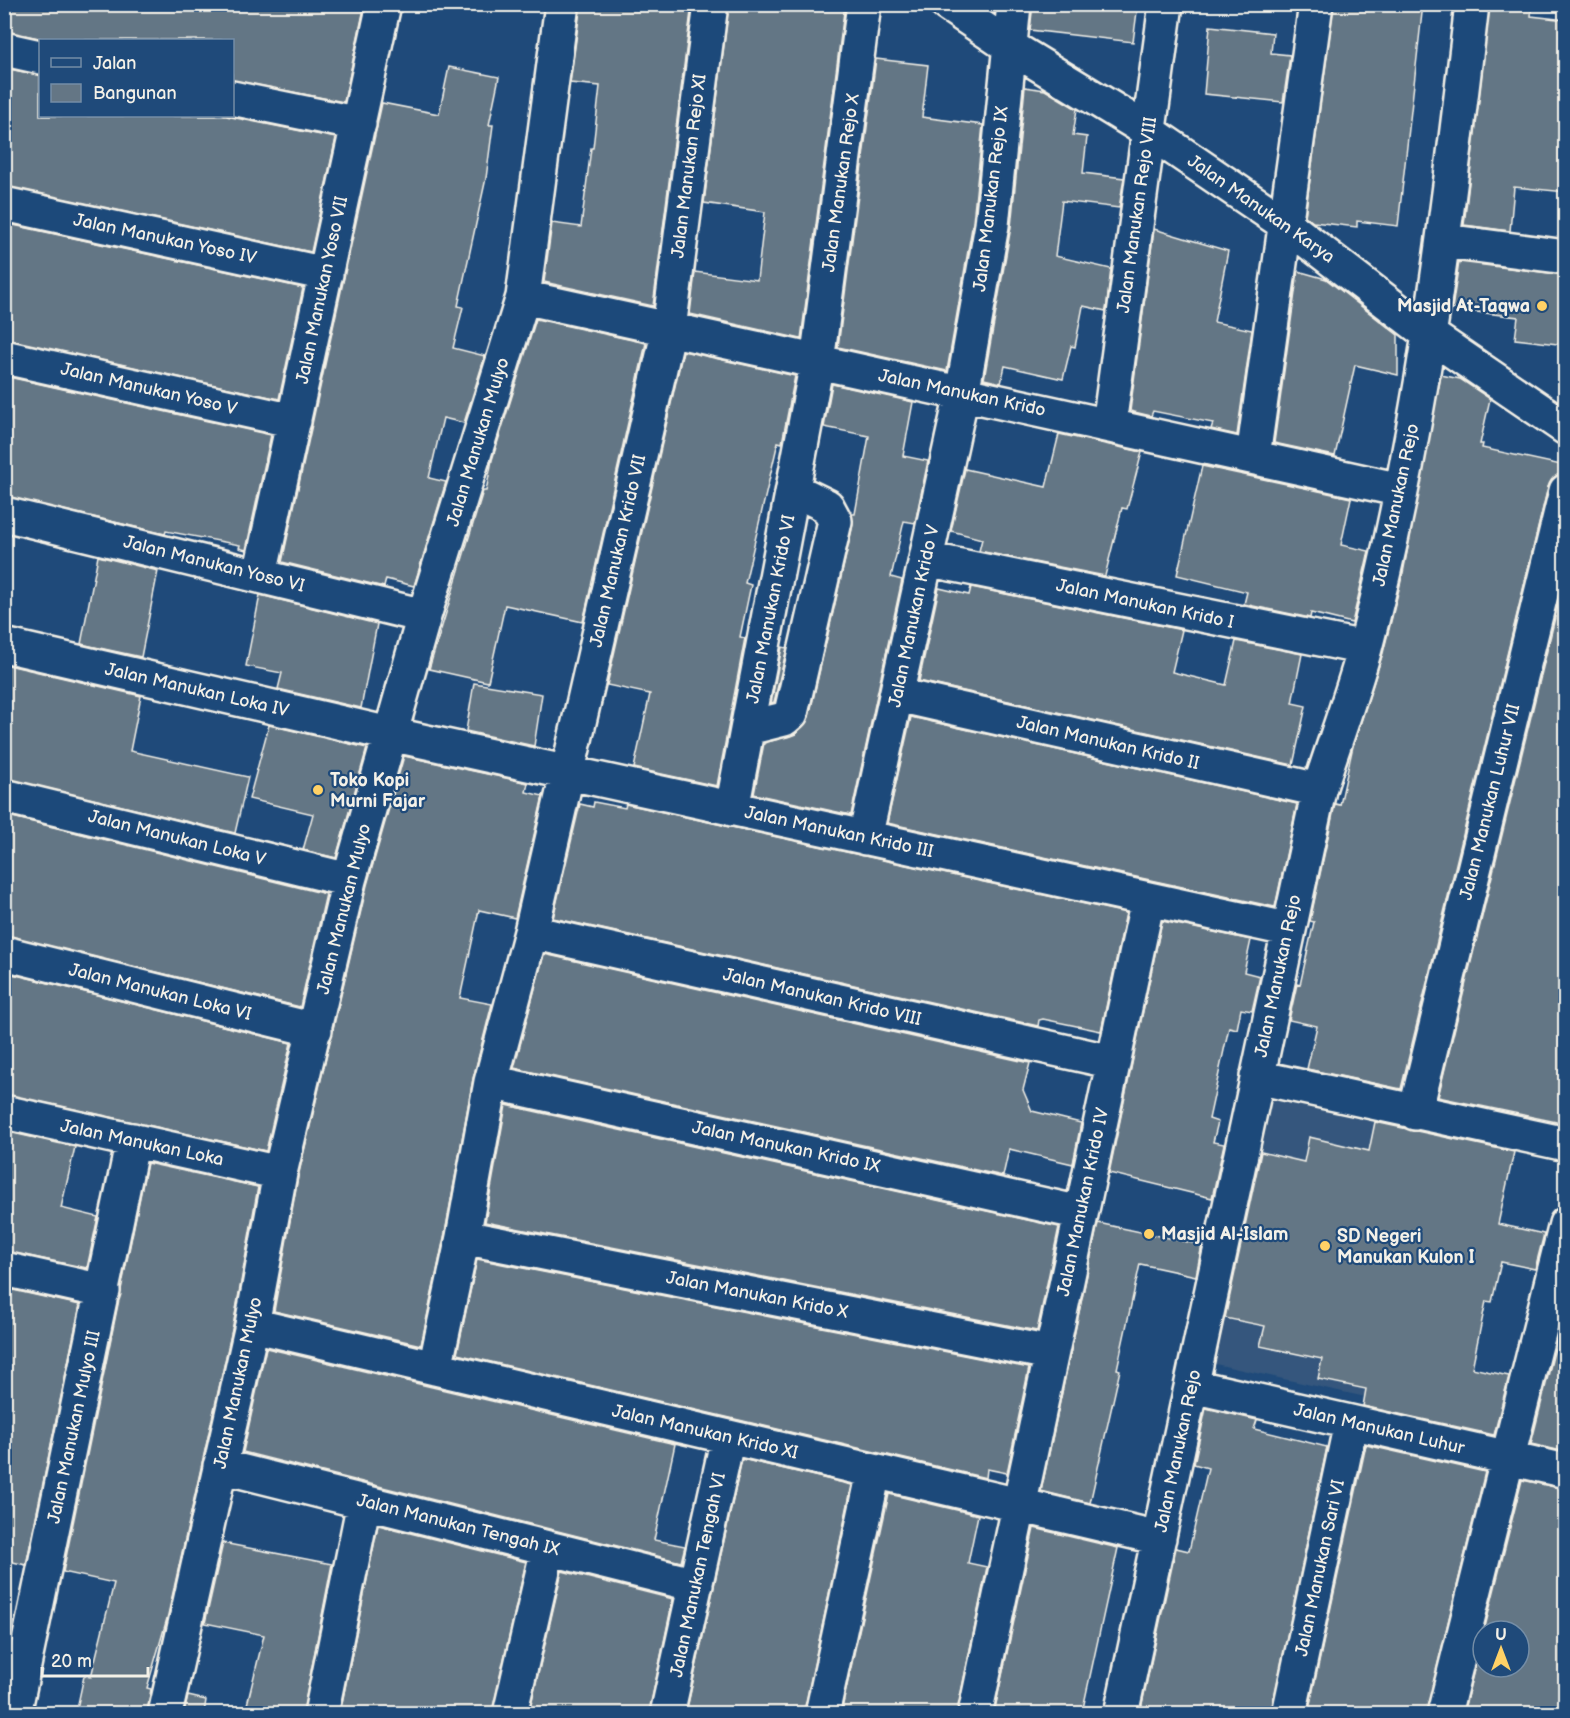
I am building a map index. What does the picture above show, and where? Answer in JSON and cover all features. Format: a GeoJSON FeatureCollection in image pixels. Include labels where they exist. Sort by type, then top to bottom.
{"type":"FeatureCollection","features":[{"type":"Feature","properties":{"kind":"street","name":"Jalan Manukan Yoso VII"},"geometry":{"type":"LineString","coordinates":[[260,575],[384,4]]}},
{"type":"Feature","properties":{"kind":"street","name":"Jalan Manukan Mulyo"},"geometry":{"type":"LineString","coordinates":[[165,1713],[252,1325],[280,1173],[349,880],[424,616],[523,297],[562,4]]}},
{"type":"Feature","properties":{"kind":"street","name":"Jalan Manukan Rejo XI"},"geometry":{"type":"LineString","coordinates":[[669,328],[711,4]]}},
{"type":"Feature","properties":{"kind":"street","name":"Jalan Manukan Rejo X"},"geometry":{"type":"LineString","coordinates":[[817,362],[864,4]]}},
{"type":"Feature","properties":{"kind":"street","name":"Jalan Manukan Karya"},"geometry":{"type":"LineString","coordinates":[[947,4],[1009,46],[1148,130],[1284,223],[1431,336],[1566,428]]}},
{"type":"Feature","properties":{"kind":"street","name":"Jalan Manukan Rejo IX"},"geometry":{"type":"LineString","coordinates":[[962,394],[992,225],[1014,4]]}},
{"type":"Feature","properties":{"kind":"street","name":"Jalan Manukan Rejo VIII"},"geometry":{"type":"LineString","coordinates":[[1109,426],[1166,4]]}},
{"type":"Feature","properties":{"kind":"street"},"geometry":{"type":"LineString","coordinates":[[1253,457],[1316,4]]}},
{"type":"Feature","properties":{"kind":"street","name":"Jalan Manukan Rejo"},"geometry":{"type":"LineString","coordinates":[[1121,1713],[1287,929],[1319,790],[1365,648],[1401,490],[1431,336],[1445,241],[1472,4]]}},
{"type":"Feature","properties":{"kind":"street"},"geometry":{"type":"LineString","coordinates":[[4,49],[39,57]]}},
{"type":"Feature","properties":{"kind":"street"},"geometry":{"type":"LineString","coordinates":[[234,98],[359,124]]}},
{"type":"Feature","properties":{"kind":"street","name":"Jalan Manukan Yoso IV"},"geometry":{"type":"LineString","coordinates":[[4,204],[326,274]]}},
{"type":"Feature","properties":{"kind":"street"},"geometry":{"type":"LineString","coordinates":[[1445,241],[1566,257]]}},
{"type":"Feature","properties":{"kind":"street","name":"Jalan Manukan Krido"},"geometry":{"type":"LineString","coordinates":[[523,297],[1401,490]]}},
{"type":"Feature","properties":{"kind":"street","name":"Jalan Manukan Krido VII"},"geometry":{"type":"LineString","coordinates":[[435,1368],[463,1237],[491,1082],[531,932],[669,328]]}},
{"type":"Feature","properties":{"kind":"street","name":"Jalan Manukan Yoso V"},"geometry":{"type":"LineString","coordinates":[[4,357],[294,421]]}},
{"type":"Feature","properties":{"kind":"street","name":"Jalan Manukan Krido VI"},"geometry":{"type":"LineString","coordinates":[[732,809],[817,362]]}},
{"type":"Feature","properties":{"kind":"street","name":"Jalan Manukan Krido V"},"geometry":{"type":"LineString","coordinates":[[865,838],[962,394]]}},
{"type":"Feature","properties":{"kind":"street","name":"Jalan Manukan Krido VI"},"geometry":{"type":"LineString","coordinates":[[748,728],[784,719],[791,713],[834,521],[827,507],[794,490]]}},
{"type":"Feature","properties":{"kind":"street","name":"Jalan Manukan Luhur VII"},"geometry":{"type":"LineString","coordinates":[[1415,1113],[1566,491]]}},
{"type":"Feature","properties":{"kind":"street","name":"Jalan Manukan Yoso VI"},"geometry":{"type":"LineString","coordinates":[[4,514],[424,616]]}},
{"type":"Feature","properties":{"kind":"street","name":"Jalan Manukan Krido I"},"geometry":{"type":"LineString","coordinates":[[926,559],[1365,648]]}},
{"type":"Feature","properties":{"kind":"street","name":"Jalan Manukan Loka IV"},"geometry":{"type":"LineString","coordinates":[[4,645],[390,734]]}},
{"type":"Feature","properties":{"kind":"street","name":"Jalan Manukan Krido II"},"geometry":{"type":"LineString","coordinates":[[897,695],[1319,790]]}},
{"type":"Feature","properties":{"kind":"street","name":"Jalan Manukan Krido III"},"geometry":{"type":"LineString","coordinates":[[390,734],[1287,929]]}},
{"type":"Feature","properties":{"kind":"street","name":"Jalan Manukan Loka V"},"geometry":{"type":"LineString","coordinates":[[4,796],[349,880]]}},
{"type":"Feature","properties":{"kind":"street","name":"Jalan Manukan Krido IV"},"geometry":{"type":"LineString","coordinates":[[975,1713],[1148,899]]}},
{"type":"Feature","properties":{"kind":"street","name":"Jalan Manukan Krido VIII"},"geometry":{"type":"LineString","coordinates":[[531,932],[1113,1062]]}},
{"type":"Feature","properties":{"kind":"street","name":"Jalan Manukan Loka VI"},"geometry":{"type":"LineString","coordinates":[[4,953],[315,1030]]}},
{"type":"Feature","properties":{"kind":"street"},"geometry":{"type":"LineString","coordinates":[[1257,1077],[1415,1113],[1564,1135]]}},
{"type":"Feature","properties":{"kind":"street","name":"Jalan Manukan Krido IX"},"geometry":{"type":"LineString","coordinates":[[491,1082],[1081,1213]]}},
{"type":"Feature","properties":{"kind":"street","name":"Jalan Manukan Loka"},"geometry":{"type":"LineString","coordinates":[[4,1112],[280,1173]]}},
{"type":"Feature","properties":{"kind":"street","name":"Jalan Manukan Mulyo III"},"geometry":{"type":"LineString","coordinates":[[14,1713],[133,1140]]}},
{"type":"Feature","properties":{"kind":"street"},"geometry":{"type":"LineString","coordinates":[[1444,1713],[1566,1224]]}},
{"type":"Feature","properties":{"kind":"street","name":"Jalan Manukan Krido X"},"geometry":{"type":"LineString","coordinates":[[463,1237],[1050,1353]]}},
{"type":"Feature","properties":{"kind":"street"},"geometry":{"type":"LineString","coordinates":[[4,1269],[103,1291]]}},
{"type":"Feature","properties":{"kind":"street","name":"Jalan Manukan Krido XI"},"geometry":{"type":"LineString","coordinates":[[252,1325],[1159,1538]]}},
{"type":"Feature","properties":{"kind":"street","name":"Jalan Manukan Luhur"},"geometry":{"type":"LineString","coordinates":[[1192,1386],[1566,1471]]}},
{"type":"Feature","properties":{"kind":"street","name":"Jalan Manukan Sari VI"},"geometry":{"type":"LineString","coordinates":[[1289,1713],[1351,1423]]}},
{"type":"Feature","properties":{"kind":"street","name":"Jalan Manukan Tengah VI"},"geometry":{"type":"LineString","coordinates":[[667,1713],[728,1437]]}},
{"type":"Feature","properties":{"kind":"street","name":"Jalan Manukan Tengah IX"},"geometry":{"type":"LineString","coordinates":[[220,1466],[696,1585]]}},
{"type":"Feature","properties":{"kind":"street"},"geometry":{"type":"LineString","coordinates":[[822,1713],[874,1472]]}},
{"type":"Feature","properties":{"kind":"street"},"geometry":{"type":"LineString","coordinates":[[321,1713],[364,1502]]}},
{"type":"Feature","properties":{"kind":"street"},"geometry":{"type":"LineString","coordinates":[[510,1713],[548,1548]]}},
{"type":"Feature","properties":{"kind":"shaded area","name":"SD Negeri Manukan Kulon I"},"geometry":{"type":"Polygon","coordinates":[[[1265,1090],[1445,1130],[1384,1401],[1206,1362],[1265,1090]]]}},
{"type":"Feature","properties":{"kind":"building"},"geometry":{"type":"Polygon","coordinates":[[[4,4],[365,4],[344,102],[234,80],[234,39],[43,39],[4,31],[4,4]]]}},
{"type":"Feature","properties":{"kind":"building"},"geometry":{"type":"Polygon","coordinates":[[[581,4],[692,4],[653,306],[544,282],[552,223],[581,227],[591,148],[593,148],[600,86],[570,83],[581,4]]]}},
{"type":"Feature","properties":{"kind":"building"},"geometry":{"type":"Polygon","coordinates":[[[729,4],[845,4],[801,339],[690,314],[695,272],[757,280],[765,212],[704,203],[729,4]]]}},
{"type":"Feature","properties":{"kind":"building"},"geometry":{"type":"Polygon","coordinates":[[[1033,4],[1138,4],[1133,42],[1030,30],[1033,4]]]}},
{"type":"Feature","properties":{"kind":"building"},"geometry":{"type":"Polygon","coordinates":[[[1334,4],[1423,4],[1398,226],[1357,221],[1357,227],[1313,222],[1305,216],[1334,4]]]}},
{"type":"Feature","properties":{"kind":"building"},"geometry":{"type":"Polygon","coordinates":[[[1490,4],[1532,4],[1531,16],[1566,20],[1566,192],[1514,187],[1510,231],[1464,225],[1490,4]]]}},
{"type":"Feature","properties":{"kind":"building"},"geometry":{"type":"Polygon","coordinates":[[[1210,26],[1273,33],[1271,53],[1290,55],[1283,102],[1204,94],[1210,26]]]}},
{"type":"Feature","properties":{"kind":"building"},"geometry":{"type":"Polygon","coordinates":[[[876,59],[928,65],[922,117],[983,125],[973,222],[947,371],[838,347],[876,59]]]}},
{"type":"Feature","properties":{"kind":"building"},"geometry":{"type":"Polygon","coordinates":[[[449,67],[499,77],[489,125],[493,125],[486,178],[458,306],[463,307],[453,348],[485,356],[464,423],[443,418],[429,478],[446,482],[414,586],[386,579],[384,587],[282,562],[382,103],[439,114],[449,67]]]}},
{"type":"Feature","properties":{"kind":"building"},"geometry":{"type":"Polygon","coordinates":[[[4,68],[39,75],[39,117],[231,117],[336,138],[311,252],[4,186],[4,68]]]}},
{"type":"Feature","properties":{"kind":"building"},"geometry":{"type":"Polygon","coordinates":[[[1025,87],[1045,90],[1077,109],[1073,135],[1087,137],[1083,173],[1124,178],[1119,208],[1062,201],[1055,256],[1111,269],[1106,311],[1083,306],[1075,347],[1071,346],[1063,379],[1005,366],[1001,383],[984,379],[1011,227],[1025,87]]]}},
{"type":"Feature","properties":{"kind":"building"},"geometry":{"type":"Polygon","coordinates":[[[4,223],[303,288],[279,399],[4,339],[4,223]]]}},
{"type":"Feature","properties":{"kind":"building"},"geometry":{"type":"Polygon","coordinates":[[[1154,229],[1228,251],[1214,322],[1252,330],[1237,435],[1211,429],[1213,423],[1153,411],[1151,416],[1130,411],[1154,229]]]}},
{"type":"Feature","properties":{"kind":"building"},"geometry":{"type":"Polygon","coordinates":[[[1459,262],[1566,275],[1566,345],[1515,339],[1518,317],[1452,309],[1459,262]]]}},
{"type":"Feature","properties":{"kind":"building"},"geometry":{"type":"Polygon","coordinates":[[[1298,271],[1326,279],[1398,335],[1398,375],[1355,365],[1335,456],[1274,443],[1298,271]]]}},
{"type":"Feature","properties":{"kind":"building"},"geometry":{"type":"Polygon","coordinates":[[[536,319],[646,343],[583,622],[505,605],[488,682],[429,669],[483,491],[486,491],[492,460],[536,319]]]}},
{"type":"Feature","properties":{"kind":"building"},"geometry":{"type":"Polygon","coordinates":[[[683,351],[795,376],[782,443],[778,442],[745,583],[751,585],[740,637],[745,638],[717,786],[634,768],[650,694],[607,685],[683,351]]]}},
{"type":"Feature","properties":{"kind":"building"},"geometry":{"type":"Polygon","coordinates":[[[1441,375],[1460,379],[1490,399],[1480,444],[1483,444],[1482,448],[1566,466],[1566,473],[1553,478],[1548,487],[1401,1089],[1307,1069],[1317,1026],[1289,1020],[1297,984],[1300,985],[1314,922],[1310,921],[1335,804],[1340,805],[1353,746],[1383,653],[1403,573],[1441,375]]]}},
{"type":"Feature","properties":{"kind":"building"},"geometry":{"type":"Polygon","coordinates":[[[4,376],[271,435],[246,550],[239,548],[240,545],[166,531],[165,534],[4,496],[4,376]]]}},
{"type":"Feature","properties":{"kind":"building"},"geometry":{"type":"Polygon","coordinates":[[[832,384],[913,402],[903,456],[928,461],[915,523],[904,521],[891,577],[902,580],[851,815],[754,794],[764,743],[796,734],[809,717],[853,525],[852,514],[855,514],[869,436],[824,427],[832,384]]]}},
{"type":"Feature","properties":{"kind":"building"},"geometry":{"type":"Polygon","coordinates":[[[1059,434],[1142,452],[1127,509],[1122,508],[1105,576],[979,551],[982,539],[951,531],[965,469],[1046,487],[1059,434]]]}},
{"type":"Feature","properties":{"kind":"building"},"geometry":{"type":"Polygon","coordinates":[[[1202,466],[1351,498],[1341,545],[1369,551],[1352,623],[1311,613],[1310,618],[1244,604],[1247,592],[1177,575],[1202,466]]]}},
{"type":"Feature","properties":{"kind":"building"},"geometry":{"type":"Polygon","coordinates":[[[98,556],[158,571],[141,657],[81,644],[98,556]]]}},
{"type":"Feature","properties":{"kind":"building"},"geometry":{"type":"Polygon","coordinates":[[[1566,573],[1566,1124],[1438,1097],[1566,573]]]}},
{"type":"Feature","properties":{"kind":"building"},"geometry":{"type":"Polygon","coordinates":[[[971,587],[1182,630],[1172,672],[1226,685],[1236,641],[1302,654],[1292,703],[1306,706],[1293,765],[919,681],[939,588],[969,595],[971,587]]]}},
{"type":"Feature","properties":{"kind":"building"},"geometry":{"type":"Polygon","coordinates":[[[260,595],[377,624],[361,708],[278,689],[282,673],[246,666],[260,595]]]}},
{"type":"Feature","properties":{"kind":"building"},"geometry":{"type":"Polygon","coordinates":[[[782,647],[787,648],[774,702],[771,703],[782,647]]]}},
{"type":"Feature","properties":{"kind":"building"},"geometry":{"type":"Polygon","coordinates":[[[4,664],[141,696],[130,751],[248,777],[235,833],[4,778],[4,664]]]}},
{"type":"Feature","properties":{"kind":"building"},"geometry":{"type":"Polygon","coordinates":[[[474,683],[542,694],[534,746],[466,731],[474,683]]]}},
{"type":"Feature","properties":{"kind":"building"},"geometry":{"type":"Polygon","coordinates":[[[911,717],[1297,804],[1275,907],[887,823],[911,717]]]}},
{"type":"Feature","properties":{"kind":"building"},"geometry":{"type":"Polygon","coordinates":[[[269,725],[367,748],[336,858],[303,850],[313,814],[249,799],[269,725]]]}},
{"type":"Feature","properties":{"kind":"building"},"geometry":{"type":"Polygon","coordinates":[[[404,756],[528,783],[526,792],[543,796],[515,918],[479,910],[460,998],[492,1004],[473,1079],[445,1233],[421,1345],[274,1311],[298,1177],[367,885],[404,756]]]}},
{"type":"Feature","properties":{"kind":"building"},"geometry":{"type":"Polygon","coordinates":[[[594,802],[625,808],[626,804],[1126,913],[1101,1031],[1043,1019],[1039,1020],[1038,1026],[553,918],[580,804],[593,807],[594,802]]]}},
{"type":"Feature","properties":{"kind":"building"},"geometry":{"type":"Polygon","coordinates":[[[4,815],[326,894],[300,1007],[4,935],[4,815]]]}},
{"type":"Feature","properties":{"kind":"building"},"geometry":{"type":"Polygon","coordinates":[[[1162,921],[1251,940],[1244,972],[1260,976],[1252,1011],[1241,1009],[1237,1029],[1229,1027],[1209,1119],[1218,1122],[1213,1142],[1224,1144],[1212,1198],[1109,1173],[1162,921]]]}},
{"type":"Feature","properties":{"kind":"building"},"geometry":{"type":"Polygon","coordinates":[[[544,954],[1030,1063],[1023,1090],[1032,1111],[1081,1123],[1073,1164],[1009,1149],[1003,1176],[514,1068],[544,954]]]}},
{"type":"Feature","properties":{"kind":"building"},"geometry":{"type":"Polygon","coordinates":[[[4,972],[291,1043],[266,1151],[4,1094],[4,972]]]}},
{"type":"Feature","properties":{"kind":"building"},"geometry":{"type":"Polygon","coordinates":[[[506,1105],[1059,1227],[1037,1331],[485,1222],[506,1105]]]}},
{"type":"Feature","properties":{"kind":"building","name":"SD Negeri Manukan Kulon I"},"geometry":{"type":"Polygon","coordinates":[[[1375,1122],[1514,1152],[1498,1224],[1544,1234],[1535,1269],[1501,1262],[1492,1302],[1486,1301],[1472,1368],[1509,1376],[1494,1435],[1363,1406],[1366,1389],[1318,1379],[1322,1359],[1260,1346],[1265,1326],[1225,1318],[1261,1152],[1304,1162],[1309,1137],[1369,1151],[1375,1122]]]}},
{"type":"Feature","properties":{"kind":"building"},"geometry":{"type":"Polygon","coordinates":[[[4,1131],[75,1147],[61,1208],[98,1217],[87,1268],[4,1251],[4,1131]]]}},
{"type":"Feature","properties":{"kind":"building"},"geometry":{"type":"Polygon","coordinates":[[[147,1163],[258,1187],[234,1321],[168,1615],[147,1688],[151,1689],[147,1713],[76,1713],[84,1676],[91,1677],[114,1583],[63,1572],[147,1163]]]}},
{"type":"Feature","properties":{"kind":"building"},"geometry":{"type":"Polygon","coordinates":[[[1098,1223],[1202,1245],[1196,1276],[1140,1264],[1117,1369],[1120,1370],[1090,1503],[1041,1491],[1098,1223]]]}},
{"type":"Feature","properties":{"kind":"building"},"geometry":{"type":"Polygon","coordinates":[[[477,1259],[1029,1368],[1007,1473],[987,1469],[986,1478],[457,1354],[477,1259]]]}},
{"type":"Feature","properties":{"kind":"building"},"geometry":{"type":"Polygon","coordinates":[[[4,1288],[80,1305],[26,1565],[4,1560],[4,1288]]]}},
{"type":"Feature","properties":{"kind":"building"},"geometry":{"type":"Polygon","coordinates":[[[1566,1304],[1566,1452],[1531,1444],[1566,1304]]]}},
{"type":"Feature","properties":{"kind":"building"},"geometry":{"type":"Polygon","coordinates":[[[266,1348],[675,1444],[654,1540],[685,1546],[681,1562],[243,1452],[266,1348]]]}},
{"type":"Feature","properties":{"kind":"building"},"geometry":{"type":"Polygon","coordinates":[[[1206,1408],[1257,1420],[1254,1429],[1327,1447],[1271,1713],[1140,1713],[1176,1548],[1189,1551],[1208,1468],[1194,1464],[1206,1408]]]}},
{"type":"Feature","properties":{"kind":"building"},"geometry":{"type":"Polygon","coordinates":[[[1366,1445],[1485,1472],[1426,1713],[1308,1713],[1366,1445]]]}},
{"type":"Feature","properties":{"kind":"building"},"geometry":{"type":"Polygon","coordinates":[[[742,1459],[852,1485],[804,1713],[686,1713],[742,1459]]]}},
{"type":"Feature","properties":{"kind":"building"},"geometry":{"type":"Polygon","coordinates":[[[1522,1480],[1566,1489],[1566,1713],[1463,1713],[1472,1679],[1531,1679],[1531,1619],[1487,1619],[1522,1480]]]}},
{"type":"Feature","properties":{"kind":"building"},"geometry":{"type":"Polygon","coordinates":[[[889,1494],[978,1515],[968,1563],[987,1567],[957,1713],[841,1713],[889,1494]]]}},
{"type":"Feature","properties":{"kind":"building"},"geometry":{"type":"Polygon","coordinates":[[[378,1525],[526,1562],[492,1713],[340,1713],[378,1525]]]}},
{"type":"Feature","properties":{"kind":"building"},"geometry":{"type":"Polygon","coordinates":[[[1034,1528],[1118,1548],[1082,1713],[994,1713],[1034,1528]]]}},
{"type":"Feature","properties":{"kind":"building"},"geometry":{"type":"Polygon","coordinates":[[[223,1543],[332,1564],[303,1713],[245,1713],[264,1635],[205,1623],[223,1543]]]}},
{"type":"Feature","properties":{"kind":"building"},"geometry":{"type":"Polygon","coordinates":[[[562,1571],[673,1599],[649,1713],[529,1713],[562,1571]]]}},
{"type":"Feature","properties":{"kind":"building"},"geometry":{"type":"Polygon","coordinates":[[[188,1696],[206,1700],[204,1713],[184,1713],[188,1696]]]}},
{"type":"Feature","properties":{"kind":"place","name":"Masjid At-Taqwa"},"geometry":{"type":"Point","coordinates":[1542,306]}},
{"type":"Feature","properties":{"kind":"place","name":"Toko Kopi Murni Fajar"},"geometry":{"type":"Point","coordinates":[318,790]}},
{"type":"Feature","properties":{"kind":"place","name":"Masjid Al-Islam"},"geometry":{"type":"Point","coordinates":[1149,1234]}},
{"type":"Feature","properties":{"kind":"place","name":"SD Negeri Manukan Kulon I"},"geometry":{"type":"Point","coordinates":[1325,1246]}}]}
